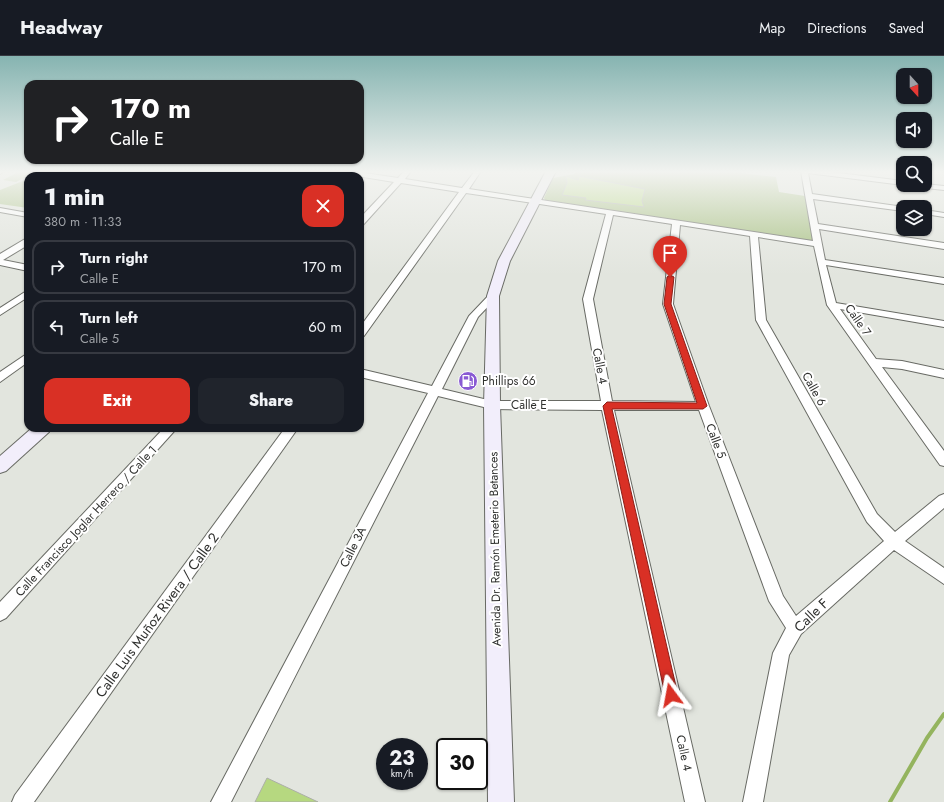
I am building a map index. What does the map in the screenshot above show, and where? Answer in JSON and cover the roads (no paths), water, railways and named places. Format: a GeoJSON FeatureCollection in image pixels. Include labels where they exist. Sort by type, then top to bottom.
{"type":"FeatureCollection","features":[{"type":"Feature","properties":{"kind":"street"},"geometry":{"type":"LineString","coordinates":[[364,219],[376,206]]}},
{"type":"Feature","properties":{"kind":"street"},"geometry":{"type":"LineString","coordinates":[[364,328],[453,206]]}},
{"type":"Feature","properties":{"kind":"street","name":"Avenida Dr. Ramón Emeterio Betances"},"geometry":{"type":"LineString","coordinates":[[501,802],[492,405],[493,296],[504,261],[533,206]]}},
{"type":"Feature","properties":{"kind":"street"},"geometry":{"type":"LineString","coordinates":[[568,206],[818,244]]}},
{"type":"Feature","properties":{"kind":"street","name":"Calle 7"},"geometry":{"type":"LineString","coordinates":[[811,206],[821,262],[832,305],[944,461]]}},
{"type":"Feature","properties":{"kind":"street"},"geometry":{"type":"LineString","coordinates":[[880,206],[896,208]]}},
{"type":"Feature","properties":{"kind":"street"},"geometry":{"type":"LineString","coordinates":[[0,210],[24,214]]}},
{"type":"Feature","properties":{"kind":"street","name":"Calle 4"},"geometry":{"type":"LineString","coordinates":[[610,212],[588,299],[607,406],[695,802]]}},
{"type":"Feature","properties":{"kind":"street"},"geometry":{"type":"LineString","coordinates":[[932,213],[944,215]]}},
{"type":"Feature","properties":{"kind":"street","name":"Calle 5"},"geometry":{"type":"LineString","coordinates":[[676,222],[668,304],[703,406],[777,601],[795,628]]}},
{"type":"Feature","properties":{"kind":"street"},"geometry":{"type":"LineString","coordinates":[[815,226],[944,246]]}},
{"type":"Feature","properties":{"kind":"street","name":"Calle 6"},"geometry":{"type":"LineString","coordinates":[[754,234],[760,320],[872,518],[894,541],[944,577]]}},
{"type":"Feature","properties":{"kind":"street"},"geometry":{"type":"LineString","coordinates":[[0,258],[24,243]]}},
{"type":"Feature","properties":{"kind":"street"},"geometry":{"type":"LineString","coordinates":[[0,262],[24,267]]}},
{"type":"Feature","properties":{"kind":"street"},"geometry":{"type":"LineString","coordinates":[[821,262],[944,281]]}},
{"type":"Feature","properties":{"kind":"street"},"geometry":{"type":"LineString","coordinates":[[0,312],[24,296]]}},
{"type":"Feature","properties":{"kind":"street","name":"Calle 3A"},"geometry":{"type":"LineString","coordinates":[[221,802],[434,390],[474,316],[493,296]]}},
{"type":"Feature","properties":{"kind":"street"},"geometry":{"type":"LineString","coordinates":[[832,305],[944,324]]}},
{"type":"Feature","properties":{"kind":"street"},"geometry":{"type":"LineString","coordinates":[[0,378],[24,360]]}},
{"type":"Feature","properties":{"kind":"street"},"geometry":{"type":"LineString","coordinates":[[872,362],[902,365],[944,374]]}},
{"type":"Feature","properties":{"kind":"street","name":"Calle E"},"geometry":{"type":"LineString","coordinates":[[364,374],[492,405],[703,406]]}},
{"type":"Feature","properties":{"kind":"street"},"geometry":{"type":"LineString","coordinates":[[0,466],[38,432]]}},
{"type":"Feature","properties":{"kind":"street","name":"Calle Francisco Joglar Herrero / Calle 1"},"geometry":{"type":"LineString","coordinates":[[0,613],[167,432]]}},
{"type":"Feature","properties":{"kind":"street","name":"Calle Luis Muñoz Rivera / Calle 2"},"geometry":{"type":"LineString","coordinates":[[22,802],[289,432]]}},
{"type":"Feature","properties":{"kind":"street","name":"Calle F"},"geometry":{"type":"LineString","coordinates":[[753,802],[781,653],[795,628],[894,541],[944,500]]}},
{"type":"Feature","properties":{"kind":"waterway"},"geometry":{"type":"LineString","coordinates":[[890,802],[927,738],[944,714]]}},
{"type":"Feature","properties":{"kind":"place","name":"Phillips 66"},"geometry":{"type":"Point","coordinates":[468,381]}}]}
